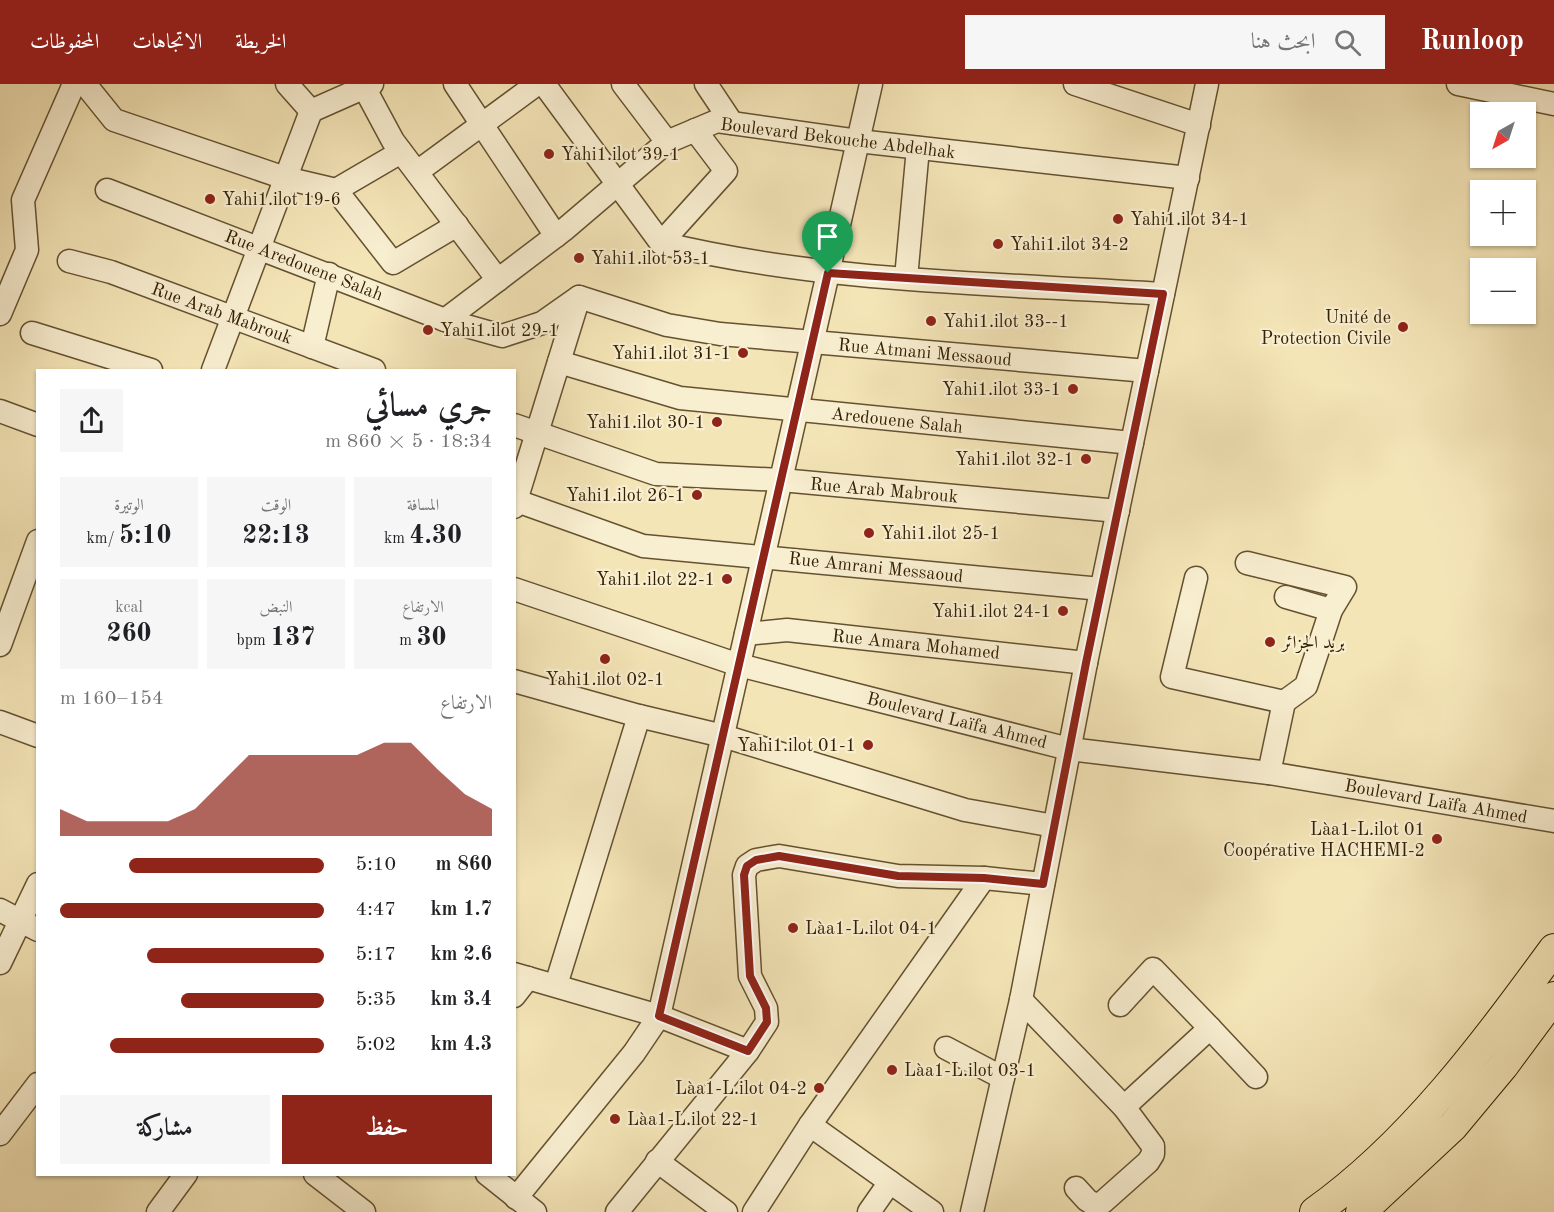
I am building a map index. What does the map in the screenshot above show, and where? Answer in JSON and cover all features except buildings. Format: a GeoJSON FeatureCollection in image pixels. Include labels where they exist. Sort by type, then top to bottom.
{"type":"FeatureCollection","features":[{"type":"Feature","properties":{"kind":"main road"},"geometry":{"type":"LineString","coordinates":[[1327,1208],[1436,1099],[1554,949]]}},
{"type":"Feature","properties":{"kind":"main road"},"geometry":{"type":"LineString","coordinates":[[1361,1212],[1453,1126],[1503,1066],[1554,997]]}},
{"type":"Feature","properties":{"kind":"street"},"geometry":{"type":"LineString","coordinates":[[0,314],[27,250],[23,200],[74,84]]}},
{"type":"Feature","properties":{"kind":"street"},"geometry":{"type":"LineString","coordinates":[[86,84],[114,120],[285,178],[336,190],[393,263],[457,225]]}},
{"type":"Feature","properties":{"kind":"street"},"geometry":{"type":"LineString","coordinates":[[287,84],[311,111]]}},
{"type":"Feature","properties":{"kind":"street"},"geometry":{"type":"LineString","coordinates":[[455,84],[556,236]]}},
{"type":"Feature","properties":{"kind":"street"},"geometry":{"type":"LineString","coordinates":[[417,172],[537,84]]}},
{"type":"Feature","properties":{"kind":"street"},"geometry":{"type":"LineString","coordinates":[[544,84],[661,243],[719,257],[828,273],[1163,294]]}},
{"type":"Feature","properties":{"kind":"street"},"geometry":{"type":"LineString","coordinates":[[623,84],[667,142]]}},
{"type":"Feature","properties":{"kind":"street"},"geometry":{"type":"LineString","coordinates":[[706,84],[732,123]]}},
{"type":"Feature","properties":{"kind":"street"},"geometry":{"type":"LineString","coordinates":[[516,1198],[634,1053],[659,1016],[871,84]]}},
{"type":"Feature","properties":{"kind":"street"},"geometry":{"type":"LineString","coordinates":[[1075,84],[1199,125]]}},
{"type":"Feature","properties":{"kind":"street"},"geometry":{"type":"LineString","coordinates":[[972,1212],[1021,1000],[1086,663],[1208,84]]}},
{"type":"Feature","properties":{"kind":"street"},"geometry":{"type":"LineString","coordinates":[[1458,84],[1554,104]]}},
{"type":"Feature","properties":{"kind":"street"},"geometry":{"type":"LineString","coordinates":[[213,369],[311,111],[368,86],[401,152],[498,280]]}},
{"type":"Feature","properties":{"kind":"street","name":"Boulevard Bekouche Abdelhak"},"geometry":{"type":"LineString","coordinates":[[445,320],[556,236],[667,142],[717,121],[858,141],[1188,178]]}},
{"type":"Feature","properties":{"kind":"street"},"geometry":{"type":"LineString","coordinates":[[661,243],[726,171],[695,130]]}},
{"type":"Feature","properties":{"kind":"street"},"geometry":{"type":"LineString","coordinates":[[906,278],[918,148]]}},
{"type":"Feature","properties":{"kind":"street"},"geometry":{"type":"LineString","coordinates":[[336,190],[401,152]]}},
{"type":"Feature","properties":{"kind":"street","name":"Rue Aredouene Salah"},"geometry":{"type":"LineString","coordinates":[[107,190],[445,320],[502,336],[542,322],[579,297]]}},
{"type":"Feature","properties":{"kind":"street","name":"Rue Arab Mabrouk"},"geometry":{"type":"LineString","coordinates":[[69,261],[111,272],[371,369]]}},
{"type":"Feature","properties":{"kind":"street"},"geometry":{"type":"LineString","coordinates":[[312,347],[329,274]]}},
{"type":"Feature","properties":{"kind":"street"},"geometry":{"type":"LineString","coordinates":[[516,500],[579,297]]}},
{"type":"Feature","properties":{"kind":"street","name":"Rue Atmani Messaoud"},"geometry":{"type":"LineString","coordinates":[[579,297],[667,325],[720,334],[1147,371]]}},
{"type":"Feature","properties":{"kind":"street"},"geometry":{"type":"LineString","coordinates":[[32,333],[148,369]]}},
{"type":"Feature","properties":{"kind":"street","name":"Aredouene Salah"},"geometry":{"type":"LineString","coordinates":[[559,362],[680,398],[1132,443]]}},
{"type":"Feature","properties":{"kind":"street"},"geometry":{"type":"LineString","coordinates":[[0,411],[36,424]]}},
{"type":"Feature","properties":{"kind":"street","name":"Rue Arab Mabrouk"},"geometry":{"type":"LineString","coordinates":[[516,426],[656,474],[781,480],[1118,511]]}},
{"type":"Feature","properties":{"kind":"street","name":"Rue Amrani Messaoud"},"geometry":{"type":"LineString","coordinates":[[516,503],[643,546],[1101,590]]}},
{"type":"Feature","properties":{"kind":"street"},"geometry":{"type":"LineString","coordinates":[[0,645],[36,546]]}},
{"type":"Feature","properties":{"kind":"street"},"geometry":{"type":"LineString","coordinates":[[1247,563],[1345,587],[1331,610],[1306,686],[1284,702],[1269,773]]}},
{"type":"Feature","properties":{"kind":"street"},"geometry":{"type":"LineString","coordinates":[[1196,578],[1172,677],[1284,702]]}},
{"type":"Feature","properties":{"kind":"street","name":"Boulevard Laïfa Ahmed"},"geometry":{"type":"LineString","coordinates":[[516,589],[739,665],[1069,749],[1269,773],[1554,821]]}},
{"type":"Feature","properties":{"kind":"street"},"geometry":{"type":"LineString","coordinates":[[1286,597],[1331,610]]}},
{"type":"Feature","properties":{"kind":"street","name":"Rue Amara Mohamed"},"geometry":{"type":"LineString","coordinates":[[746,634],[787,630],[1086,663]]}},
{"type":"Feature","properties":{"kind":"street"},"geometry":{"type":"LineString","coordinates":[[516,682],[639,716],[723,736],[965,810],[1054,826]]}},
{"type":"Feature","properties":{"kind":"street"},"geometry":{"type":"LineString","coordinates":[[556,986],[639,716]]}},
{"type":"Feature","properties":{"kind":"street"},"geometry":{"type":"LineString","coordinates":[[0,722],[36,735]]}},
{"type":"Feature","properties":{"kind":"street"},"geometry":{"type":"LineString","coordinates":[[617,1212],[748,1051],[767,1022],[766,1008],[750,976],[744,875],[747,866],[756,860],[779,856],[898,876],[984,878],[1043,884]]}},
{"type":"Feature","properties":{"kind":"street"},"geometry":{"type":"LineString","coordinates":[[754,1212],[810,1125],[900,1001],[984,878]]}},
{"type":"Feature","properties":{"kind":"street"},"geometry":{"type":"LineString","coordinates":[[0,963],[36,888]]}},
{"type":"Feature","properties":{"kind":"street"},"geometry":{"type":"LineString","coordinates":[[1120,1005],[1153,969],[1256,1077]]}},
{"type":"Feature","properties":{"kind":"street"},"geometry":{"type":"LineString","coordinates":[[516,990],[521,976],[659,1016],[748,1051]]}},
{"type":"Feature","properties":{"kind":"street"},"geometry":{"type":"LineString","coordinates":[[1021,1000],[1124,1107],[1154,1146],[1154,1154],[1148,1162],[1103,1202],[1095,1204],[1087,1200],[1076,1188]]}},
{"type":"Feature","properties":{"kind":"street"},"geometry":{"type":"LineString","coordinates":[[1124,1107],[1210,1028]]}},
{"type":"Feature","properties":{"kind":"street"},"geometry":{"type":"LineString","coordinates":[[945,1048],[1003,1078]]}},
{"type":"Feature","properties":{"kind":"street"},"geometry":{"type":"LineString","coordinates":[[0,1134],[36,1087]]}},
{"type":"Feature","properties":{"kind":"street"},"geometry":{"type":"LineString","coordinates":[[810,1125],[932,1212]]}},
{"type":"Feature","properties":{"kind":"street"},"geometry":{"type":"LineString","coordinates":[[657,1161],[726,1212]]}},
{"type":"Feature","properties":{"kind":"street"},"geometry":{"type":"LineString","coordinates":[[158,1212],[185,1176]]}},
{"type":"Feature","properties":{"kind":"street"},"geometry":{"type":"LineString","coordinates":[[317,1176],[350,1208]]}},
{"type":"Feature","properties":{"kind":"street"},"geometry":{"type":"LineString","coordinates":[[489,1176],[535,1212]]}},
{"type":"Feature","properties":{"kind":"street"},"geometry":{"type":"LineString","coordinates":[[869,1212],[890,1182]]}},
{"type":"Feature","properties":{"kind":"place","name":"Yahi1.ilot 39-1"},"geometry":{"type":"Point","coordinates":[549,154]}},
{"type":"Feature","properties":{"kind":"place","name":"Yahi1.ilot 19-6"},"geometry":{"type":"Point","coordinates":[210,199]}},
{"type":"Feature","properties":{"kind":"place","name":"Yahi1.ilot 34-1"},"geometry":{"type":"Point","coordinates":[1118,219]}},
{"type":"Feature","properties":{"kind":"place","name":"Yahi1.ilot 34-2"},"geometry":{"type":"Point","coordinates":[998,244]}},
{"type":"Feature","properties":{"kind":"place","name":"Yahi1.ilot 53-1"},"geometry":{"type":"Point","coordinates":[579,258]}},
{"type":"Feature","properties":{"kind":"place","name":"Yahi1.ilot 33--1"},"geometry":{"type":"Point","coordinates":[931,321]}},
{"type":"Feature","properties":{"kind":"place","name":"Unité de Protection Civile"},"geometry":{"type":"Point","coordinates":[1403,327]}},
{"type":"Feature","properties":{"kind":"place","name":"Yahi1.ilot 29-1"},"geometry":{"type":"Point","coordinates":[428,330]}},
{"type":"Feature","properties":{"kind":"place","name":"Yahi1.ilot 31-1"},"geometry":{"type":"Point","coordinates":[743,353]}},
{"type":"Feature","properties":{"kind":"place","name":"Yahi1.ilot 33-1"},"geometry":{"type":"Point","coordinates":[1073,389]}},
{"type":"Feature","properties":{"kind":"place","name":"Yahi1.ilot 30-1"},"geometry":{"type":"Point","coordinates":[717,422]}},
{"type":"Feature","properties":{"kind":"place","name":"Yahi1.ilot 32-1"},"geometry":{"type":"Point","coordinates":[1086,459]}},
{"type":"Feature","properties":{"kind":"place","name":"Yahi1.ilot 26-1"},"geometry":{"type":"Point","coordinates":[697,495]}},
{"type":"Feature","properties":{"kind":"place","name":"Yahi1.ilot 25-1"},"geometry":{"type":"Point","coordinates":[869,533]}},
{"type":"Feature","properties":{"kind":"place","name":"Yahi1.ilot 22-1"},"geometry":{"type":"Point","coordinates":[727,579]}},
{"type":"Feature","properties":{"kind":"place","name":"Yahi1.ilot 24-1"},"geometry":{"type":"Point","coordinates":[1063,611]}},
{"type":"Feature","properties":{"kind":"place","name":"بريد الجزائر"},"geometry":{"type":"Point","coordinates":[1270,642]}},
{"type":"Feature","properties":{"kind":"place","name":"Yahi1.ilot 02-1"},"geometry":{"type":"Point","coordinates":[605,659]}},
{"type":"Feature","properties":{"kind":"place","name":"Yahi1.ilot 01-1"},"geometry":{"type":"Point","coordinates":[868,745]}},
{"type":"Feature","properties":{"kind":"place","name":"Làa1-L.ilot 01 Coopérative HACHEMI-2"},"geometry":{"type":"Point","coordinates":[1437,839]}},
{"type":"Feature","properties":{"kind":"place","name":"Làa1-L.ilot 04-1"},"geometry":{"type":"Point","coordinates":[793,928]}},
{"type":"Feature","properties":{"kind":"place","name":"Làa1-L.ilot 03-1"},"geometry":{"type":"Point","coordinates":[892,1070]}},
{"type":"Feature","properties":{"kind":"place","name":"Làa1-L.ilot 04-2"},"geometry":{"type":"Point","coordinates":[819,1088]}},
{"type":"Feature","properties":{"kind":"place","name":"Làa1-L.ilot 22-1"},"geometry":{"type":"Point","coordinates":[615,1119]}},
{"type":"Feature","properties":{"kind":"route"},"geometry":{"type":"LineString","coordinates":[[828,273],[1163,294],[1086,663],[1043,884],[984,878],[898,876],[779,856],[756,860],[747,866],[744,875],[750,976],[766,1008],[767,1022],[748,1051],[659,1016],[828,273]]}}]}
